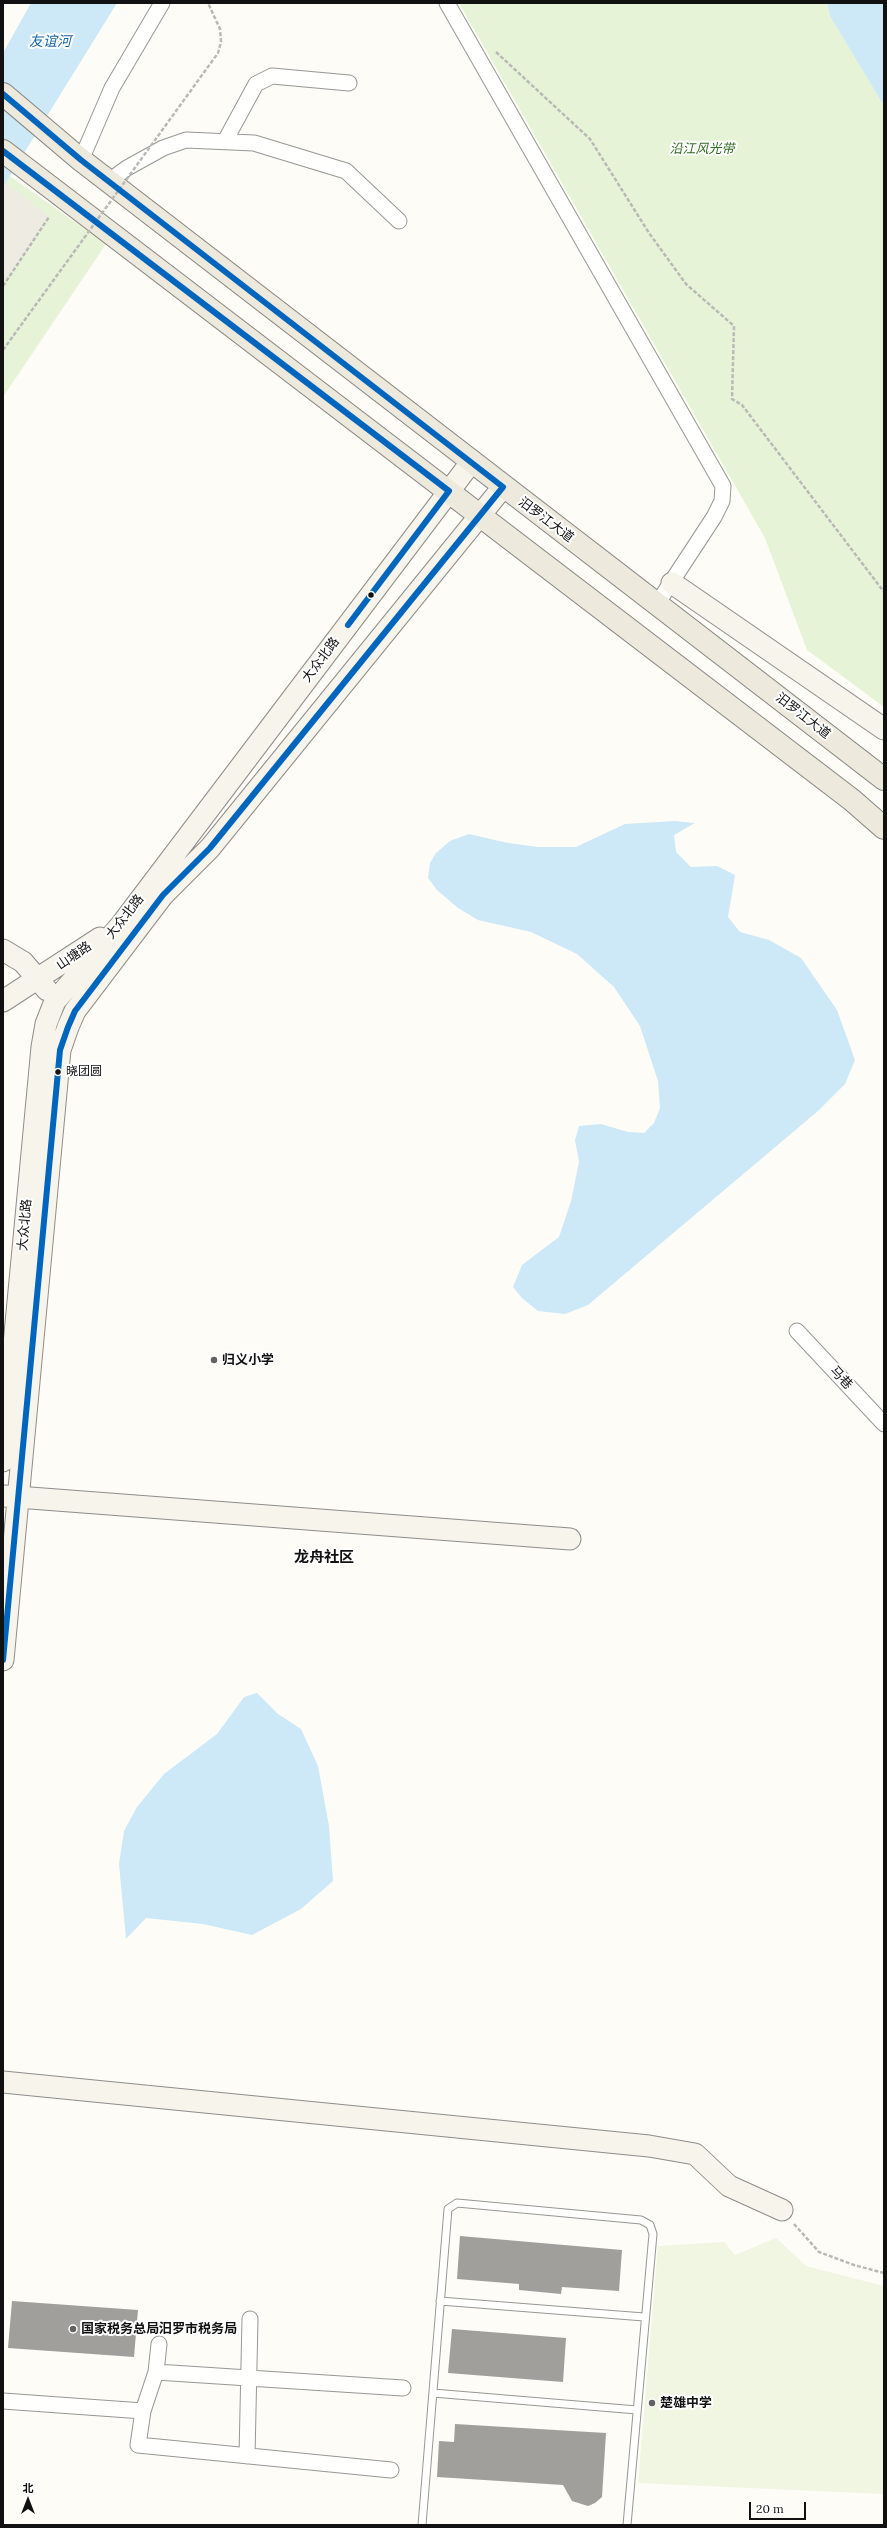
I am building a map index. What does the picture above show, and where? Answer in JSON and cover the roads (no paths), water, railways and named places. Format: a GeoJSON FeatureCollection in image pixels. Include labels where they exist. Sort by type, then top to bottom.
{"type":"FeatureCollection","features":[{"type":"Feature","properties":{"kind":"main road","name":"汨罗江大道"},"geometry":{"type":"LineString","coordinates":[[3,94],[81,160],[472,461],[503,487],[884,778]]}},
{"type":"Feature","properties":{"kind":"main road"},"geometry":{"type":"LineString","coordinates":[[3,151],[852,800],[884,828]]}},
{"type":"Feature","properties":{"kind":"main road","name":"大众北路"},"geometry":{"type":"LineString","coordinates":[[3,1660],[10,1496],[60,1050],[75,1011],[129,927],[472,461]]}},
{"type":"Feature","properties":{"kind":"main road","name":"大众北路"},"geometry":{"type":"LineString","coordinates":[[163,896],[210,848],[503,487]]}},
{"type":"Feature","properties":{"kind":"main road"},"geometry":{"type":"LineString","coordinates":[[672,583],[884,729]]}},
{"type":"Feature","properties":{"kind":"main road","name":"山塘路"},"geometry":{"type":"LineString","coordinates":[[3,1017],[46,990],[129,927],[163,896]]}},
{"type":"Feature","properties":{"kind":"main road","name":"大众北路"},"geometry":{"type":"LineString","coordinates":[[3,1461],[42,1048],[46,1024],[46,990],[129,927]]}},
{"type":"Feature","properties":{"kind":"main road"},"geometry":{"type":"LineString","coordinates":[[3,950],[23,962],[46,990],[60,1017],[60,1050]]}},
{"type":"Feature","properties":{"kind":"main road","name":"山塘路"},"geometry":{"type":"LineString","coordinates":[[3,1001],[46,990]]}},
{"type":"Feature","properties":{"kind":"main road"},"geometry":{"type":"LineString","coordinates":[[10,1496],[570,1539]]}},
{"type":"Feature","properties":{"kind":"main road"},"geometry":{"type":"LineString","coordinates":[[3,2082],[649,2146],[695,2154],[729,2186],[782,2210]]}},
{"type":"Feature","properties":{"kind":"street"},"geometry":{"type":"LineString","coordinates":[[81,160],[112,88],[162,3]]}},
{"type":"Feature","properties":{"kind":"street"},"geometry":{"type":"LineString","coordinates":[[447,3],[723,486],[722,501],[714,517],[657,604]]}},
{"type":"Feature","properties":{"kind":"street"},"geometry":{"type":"LineString","coordinates":[[225,141],[242,106],[256,84],[261,81],[272,76],[349,83]]}},
{"type":"Feature","properties":{"kind":"street"},"geometry":{"type":"LineString","coordinates":[[109,181],[127,168],[163,148],[186,140],[254,143],[346,171],[400,221]]}},
{"type":"Feature","properties":{"kind":"street","name":"马巷"},"geometry":{"type":"LineString","coordinates":[[798,1332],[884,1424]]}},
{"type":"Feature","properties":{"kind":"street"},"geometry":{"type":"LineString","coordinates":[[247,2456],[250,2319]]}},
{"type":"Feature","properties":{"kind":"street"},"geometry":{"type":"LineString","coordinates":[[158,2344],[156,2372],[143,2411],[138,2445],[391,2470]]}},
{"type":"Feature","properties":{"kind":"street"},"geometry":{"type":"LineString","coordinates":[[156,2372],[402,2388]]}},
{"type":"Feature","properties":{"kind":"street"},"geometry":{"type":"LineString","coordinates":[[3,2401],[143,2411]]}},
{"type":"Feature","properties":{"kind":"lane"},"geometry":{"type":"LineString","coordinates":[[422,2525],[448,2209],[457,2203],[641,2220],[650,2224],[653,2234],[644,2318],[627,2525]]}},
{"type":"Feature","properties":{"kind":"lane"},"geometry":{"type":"LineString","coordinates":[[440,2301],[644,2318]]}},
{"type":"Feature","properties":{"kind":"lane"},"geometry":{"type":"LineString","coordinates":[[433,2393],[637,2410]]}},
{"type":"Feature","properties":{"kind":"water","name":"友谊河"},"geometry":{"type":"Polygon","coordinates":[[[31,3],[117,3],[3,187],[3,53],[31,3]]]}},
{"type":"Feature","properties":{"kind":"water"},"geometry":{"type":"Polygon","coordinates":[[[827,3],[884,3],[884,106],[830,16],[827,3]]]}},
{"type":"Feature","properties":{"kind":"water"},"geometry":{"type":"Polygon","coordinates":[[[675,821],[695,823],[674,835],[676,852],[691,867],[717,866],[735,875],[728,917],[740,932],[769,940],[801,958],[837,1010],[855,1060],[845,1084],[818,1111],[588,1305],[565,1314],[538,1311],[522,1298],[513,1287],[522,1265],[559,1237],[571,1201],[579,1162],[575,1140],[579,1126],[601,1124],[628,1132],[644,1133],[654,1123],[660,1108],[658,1081],[640,1026],[614,987],[577,954],[531,932],[478,920],[458,908],[437,890],[428,878],[430,863],[436,853],[450,841],[469,834],[508,843],[538,847],[576,847],[625,824],[675,821]]]}},
{"type":"Feature","properties":{"kind":"water"},"geometry":{"type":"Polygon","coordinates":[[[257,1693],[278,1714],[301,1729],[318,1766],[329,1826],[333,1881],[301,1909],[252,1935],[203,1924],[146,1918],[126,1939],[119,1864],[124,1831],[137,1807],[164,1774],[217,1734],[244,1697],[257,1693]]]}},
{"type":"Feature","properties":{"kind":"place","name":"晓团圆"},"geometry":{"type":"Point","coordinates":[58,1072]}},
{"type":"Feature","properties":{"kind":"place","name":"归义小学"},"geometry":{"type":"Point","coordinates":[214,1360]}},
{"type":"Feature","properties":{"kind":"place","name":"国家税务总局汨罗市税务局"},"geometry":{"type":"Point","coordinates":[73,2329]}},
{"type":"Feature","properties":{"kind":"place","name":"楚雄中学"},"geometry":{"type":"Point","coordinates":[652,2403]}},
{"type":"Feature","properties":{"kind":"district","name":"龙舟社区"},"geometry":{"type":"Point","coordinates":[324,1558]}},
{"type":"Feature","properties":{"kind":"park label","name":"沿江风光带"},"geometry":{"type":"Point","coordinates":[702,149]}}]}
